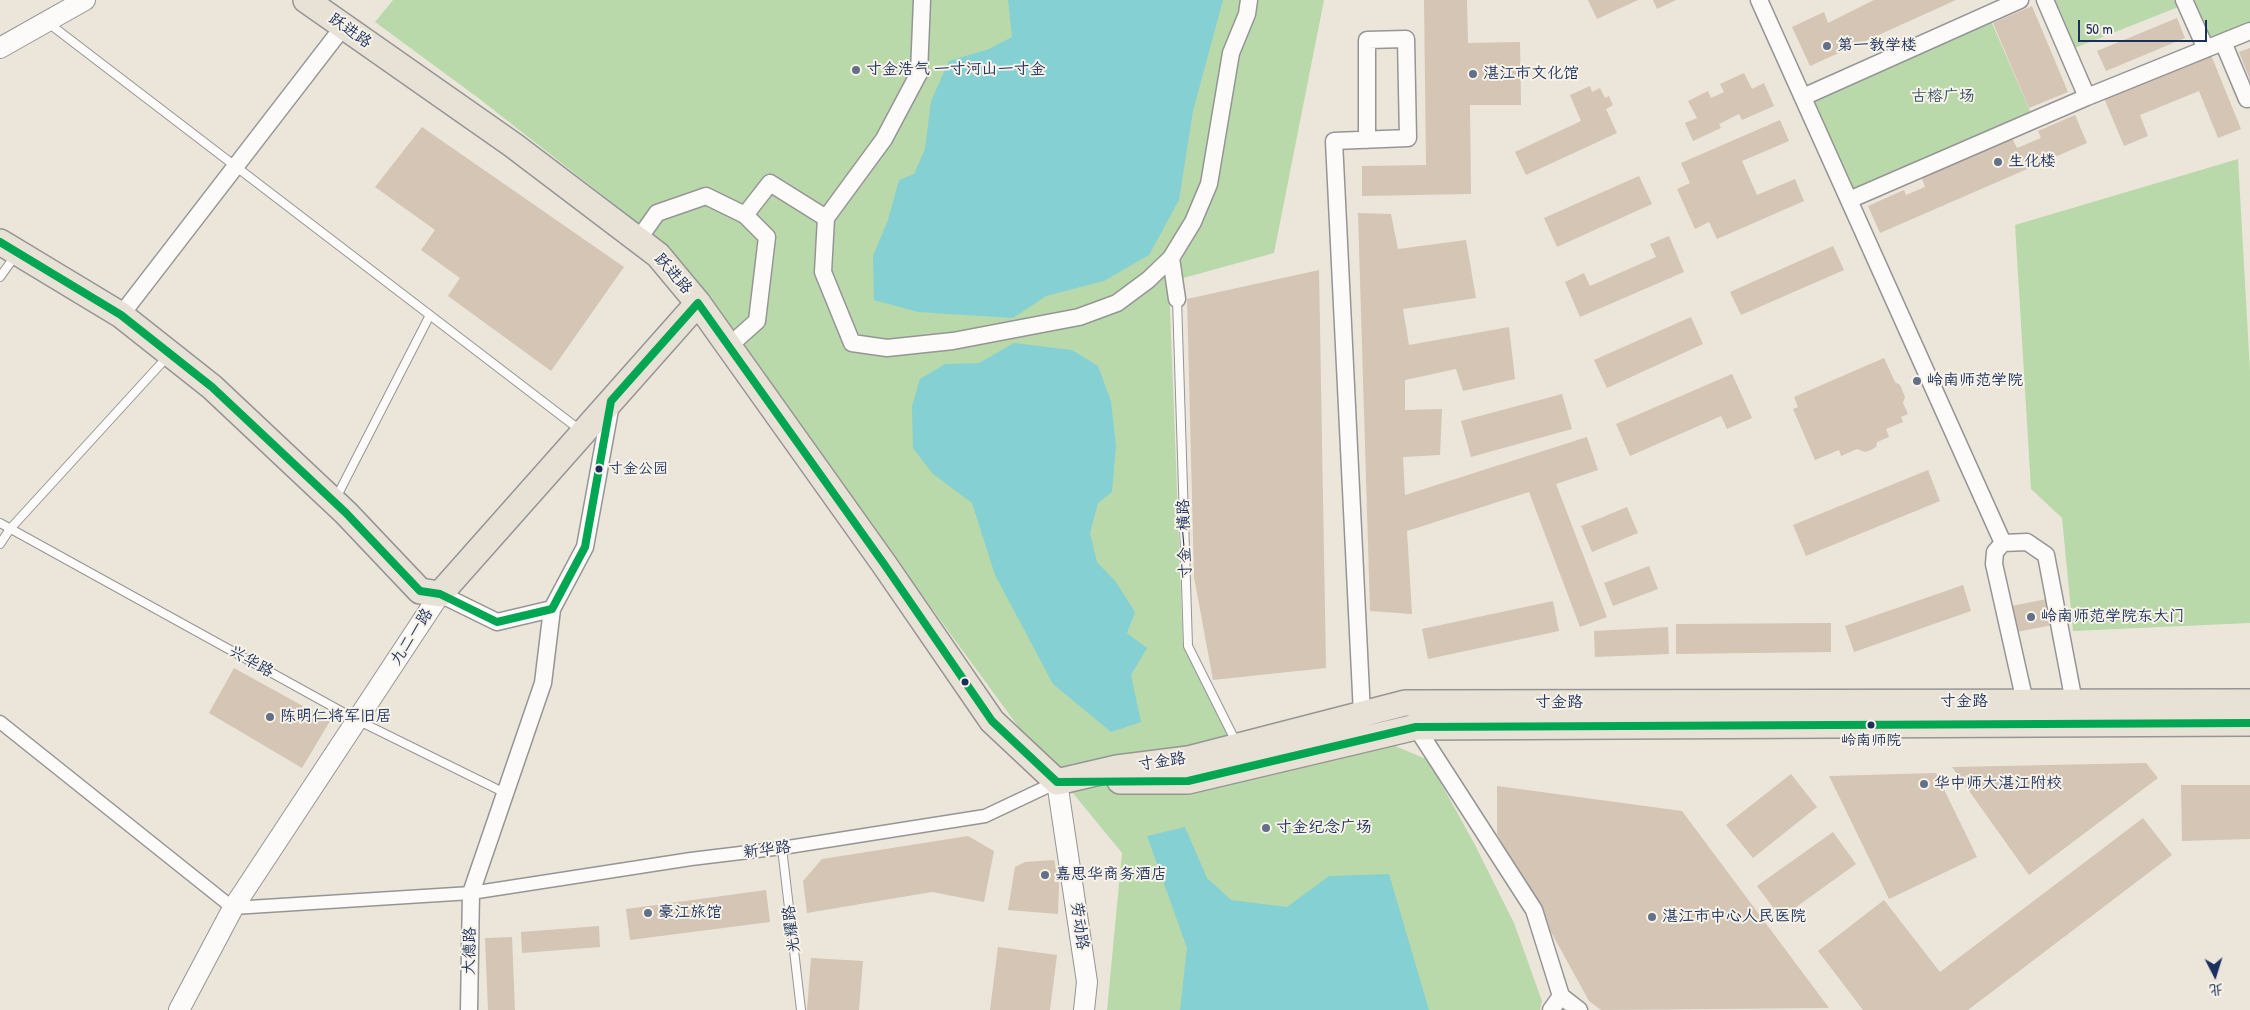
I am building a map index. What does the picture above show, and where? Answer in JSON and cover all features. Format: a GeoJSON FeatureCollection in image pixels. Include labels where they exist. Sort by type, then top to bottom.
{"type":"FeatureCollection","features":[{"type":"Feature","properties":{"kind":"main road","name":"跃进路"},"geometry":{"type":"LineString","coordinates":[[306,0],[513,146],[658,255],[698,303],[884,564],[992,721],[1057,782]]}},
{"type":"Feature","properties":{"kind":"main road"},"geometry":{"type":"LineString","coordinates":[[9,247],[121,315],[170,354],[212,388],[334,502],[420,591],[440,594]]}},
{"type":"Feature","properties":{"kind":"main road","name":"九二一路"},"geometry":{"type":"LineString","coordinates":[[440,594],[698,303]]}},
{"type":"Feature","properties":{"kind":"main road","name":"寸金路"},"geometry":{"type":"LineString","coordinates":[[1242,756],[1362,714],[1405,704],[2250,702]]}},
{"type":"Feature","properties":{"kind":"main road","name":"寸金路"},"geometry":{"type":"LineString","coordinates":[[1057,782],[1117,768],[1188,759],[1242,756],[1416,727],[2250,723]]}},
{"type":"Feature","properties":{"kind":"street"},"geometry":{"type":"LineString","coordinates":[[0,48],[85,0]]}},
{"type":"Feature","properties":{"kind":"street"},"geometry":{"type":"LineString","coordinates":[[922,0],[919,73],[884,139],[826,218],[823,272],[852,343],[887,348],[952,341],[1079,317],[1117,304],[1148,280],[1171,258],[1193,222],[1209,184],[1231,53],[1247,14],[1249,0]]}},
{"type":"Feature","properties":{"kind":"street"},"geometry":{"type":"LineString","coordinates":[[1759,0],[2003,543]]}},
{"type":"Feature","properties":{"kind":"street"},"geometry":{"type":"LineString","coordinates":[[1803,97],[2020,0]]}},
{"type":"Feature","properties":{"kind":"street"},"geometry":{"type":"LineString","coordinates":[[2045,0],[2087,97]]}},
{"type":"Feature","properties":{"kind":"street"},"geometry":{"type":"LineString","coordinates":[[2184,0],[2206,49]]}},
{"type":"Feature","properties":{"kind":"street"},"geometry":{"type":"LineString","coordinates":[[121,315],[343,26]]}},
{"type":"Feature","properties":{"kind":"street"},"geometry":{"type":"LineString","coordinates":[[1849,200],[2087,97],[2250,31]]}},
{"type":"Feature","properties":{"kind":"street"},"geometry":{"type":"LineString","coordinates":[[1362,714],[1334,141],[1367,140],[1408,138],[1406,39],[1367,40],[1367,140]]}},
{"type":"Feature","properties":{"kind":"street"},"geometry":{"type":"LineString","coordinates":[[2223,42],[2247,99]]}},
{"type":"Feature","properties":{"kind":"street"},"geometry":{"type":"LineString","coordinates":[[745,215],[770,183],[826,218]]}},
{"type":"Feature","properties":{"kind":"street"},"geometry":{"type":"LineString","coordinates":[[638,240],[657,213],[706,196],[745,215],[767,237],[757,321],[728,346]]}},
{"type":"Feature","properties":{"kind":"street"},"geometry":{"type":"LineString","coordinates":[[1171,258],[1177,299]]}},
{"type":"Feature","properties":{"kind":"street"},"geometry":{"type":"LineString","coordinates":[[440,594],[497,622],[552,609],[585,547],[611,401]]}},
{"type":"Feature","properties":{"kind":"street"},"geometry":{"type":"LineString","coordinates":[[2025,702],[1994,564],[1995,552],[2003,543],[2027,542],[2046,555],[2074,702]]}},
{"type":"Feature","properties":{"kind":"street","name":"九二一路"},"geometry":{"type":"LineString","coordinates":[[179,1010],[233,908],[440,594]]}},
{"type":"Feature","properties":{"kind":"street","name":"大德路"},"geometry":{"type":"LineString","coordinates":[[469,1010],[471,893],[543,682],[552,609]]}},
{"type":"Feature","properties":{"kind":"street"},"geometry":{"type":"LineString","coordinates":[[0,722],[233,908]]}},
{"type":"Feature","properties":{"kind":"street"},"geometry":{"type":"LineString","coordinates":[[1416,727],[1534,910],[1561,996],[1578,1010]]}},
{"type":"Feature","properties":{"kind":"street","name":"新华路"},"geometry":{"type":"LineString","coordinates":[[233,908],[471,893],[690,859],[782,848],[985,816],[1057,782]]}},
{"type":"Feature","properties":{"kind":"street","name":"劳动路"},"geometry":{"type":"LineString","coordinates":[[1057,782],[1087,982],[1084,1010]]}},
{"type":"Feature","properties":{"kind":"street"},"geometry":{"type":"LineString","coordinates":[[1551,1010],[1561,996]]}},
{"type":"Feature","properties":{"kind":"lane"},"geometry":{"type":"LineString","coordinates":[[46,22],[583,433]]}},
{"type":"Feature","properties":{"kind":"lane"},"geometry":{"type":"LineString","coordinates":[[0,277],[9,247]]}},
{"type":"Feature","properties":{"kind":"lane","name":"寸金一横路"},"geometry":{"type":"LineString","coordinates":[[1177,299],[1188,646],[1242,756]]}},
{"type":"Feature","properties":{"kind":"lane"},"geometry":{"type":"LineString","coordinates":[[334,502],[430,315]]}},
{"type":"Feature","properties":{"kind":"lane"},"geometry":{"type":"LineString","coordinates":[[0,544],[10,529],[170,354]]}},
{"type":"Feature","properties":{"kind":"lane","name":"兴华路"},"geometry":{"type":"LineString","coordinates":[[0,523],[357,720],[505,792]]}},
{"type":"Feature","properties":{"kind":"lane","name":"光耀路"},"geometry":{"type":"LineString","coordinates":[[782,848],[802,1010]]}},
{"type":"Feature","properties":{"kind":"green space"},"geometry":{"type":"Polygon","coordinates":[[[393,0],[1324,0],[1274,253],[1169,282],[1183,646],[1257,775],[1386,742],[1428,760],[1474,843],[1514,923],[1542,1001],[1540,1010],[1107,1010],[1122,853],[1017,725],[665,244],[477,97],[375,22],[393,0]]]}},
{"type":"Feature","properties":{"kind":"green space"},"geometry":{"type":"Polygon","coordinates":[[[2045,0],[2250,0],[2250,31],[2206,49],[2186,4],[2067,51],[2045,0]]]}},
{"type":"Feature","properties":{"kind":"green space","name":"古榕广场"},"geometry":{"type":"Polygon","coordinates":[[[1988,14],[2034,120],[1849,200],[1803,97],[1988,14]]]}},
{"type":"Feature","properties":{"kind":"green space"},"geometry":{"type":"Polygon","coordinates":[[[2238,159],[2250,371],[2250,623],[2073,631],[2062,518],[2031,489],[2015,225],[2238,159]]]}},
{"type":"Feature","properties":{"kind":"water"},"geometry":{"type":"Polygon","coordinates":[[[1008,0],[1223,0],[1193,111],[1179,200],[1149,255],[1104,281],[1046,296],[1013,318],[918,312],[874,300],[873,256],[888,220],[899,180],[914,174],[925,149],[931,101],[949,61],[989,49],[1012,37],[1008,0]]]}},
{"type":"Feature","properties":{"kind":"water"},"geometry":{"type":"Polygon","coordinates":[[[1014,343],[1072,350],[1098,366],[1111,401],[1116,446],[1112,492],[1098,503],[1090,533],[1097,562],[1116,582],[1135,612],[1127,633],[1147,648],[1131,675],[1141,722],[1111,732],[1053,684],[995,575],[972,503],[933,474],[913,448],[912,406],[920,379],[945,364],[979,363],[1014,343]]]}},
{"type":"Feature","properties":{"kind":"water"},"geometry":{"type":"Polygon","coordinates":[[[1185,827],[1207,878],[1231,900],[1287,907],[1329,876],[1389,874],[1429,1010],[1180,1010],[1187,948],[1147,836],[1185,827]]]}},
{"type":"Feature","properties":{"kind":"building","name":"湛江市文化馆"},"geometry":{"type":"Polygon","coordinates":[[[1424,0],[1467,0],[1468,43],[1520,42],[1521,105],[1470,105],[1471,194],[1362,196],[1362,166],[1426,165],[1424,0]]]}},
{"type":"Feature","properties":{"kind":"building"},"geometry":{"type":"Polygon","coordinates":[[[1588,0],[1638,0],[1597,19],[1588,0]]]}},
{"type":"Feature","properties":{"kind":"building"},"geometry":{"type":"Polygon","coordinates":[[[1653,0],[1676,0],[1657,9],[1653,0]]]}},
{"type":"Feature","properties":{"kind":"building","name":"第一教学楼"},"geometry":{"type":"Polygon","coordinates":[[[1874,0],[1956,0],[1810,66],[1792,27],[1824,12],[1828,23],[1874,0]]]}},
{"type":"Feature","properties":{"kind":"building"},"geometry":{"type":"Polygon","coordinates":[[[2032,6],[2068,92],[2029,108],[1993,23],[2032,6]]]}},
{"type":"Feature","properties":{"kind":"building"},"geometry":{"type":"Polygon","coordinates":[[[2177,18],[2185,38],[2106,71],[2097,51],[2177,18]]]}},
{"type":"Feature","properties":{"kind":"building"},"geometry":{"type":"Polygon","coordinates":[[[2250,48],[2250,80],[2239,52],[2250,48]]]}},
{"type":"Feature","properties":{"kind":"building"},"geometry":{"type":"Polygon","coordinates":[[[2211,55],[2241,129],[2218,138],[2199,91],[2140,115],[2148,136],[2124,146],[2104,98],[2211,55]]]}},
{"type":"Feature","properties":{"kind":"building"},"geometry":{"type":"Polygon","coordinates":[[[1744,73],[1752,89],[1764,83],[1774,106],[1742,120],[1739,114],[1719,124],[1721,128],[1693,141],[1685,123],[1697,118],[1688,101],[1708,91],[1711,98],[1724,92],[1720,84],[1744,73]]]}},
{"type":"Feature","properties":{"kind":"building"},"geometry":{"type":"Polygon","coordinates":[[[1590,86],[1592,92],[1600,88],[1605,98],[1609,96],[1613,105],[1606,109],[1617,133],[1526,175],[1515,152],[1581,121],[1570,95],[1590,86]]]}},
{"type":"Feature","properties":{"kind":"building","name":"生化楼"},"geometry":{"type":"Polygon","coordinates":[[[2075,115],[2087,143],[1880,233],[1868,206],[1904,190],[1906,195],[1925,187],[1921,176],[2011,136],[2017,148],[2041,138],[2038,131],[2075,115]]]}},
{"type":"Feature","properties":{"kind":"building"},"geometry":{"type":"Polygon","coordinates":[[[1780,120],[1789,141],[1742,161],[1757,195],[1795,179],[1804,201],[1717,239],[1709,222],[1695,229],[1677,189],[1690,183],[1681,163],[1780,120]]]}},
{"type":"Feature","properties":{"kind":"building"},"geometry":{"type":"Polygon","coordinates":[[[422,127],[624,267],[551,371],[448,296],[460,278],[421,250],[435,230],[375,187],[422,127]]]}},
{"type":"Feature","properties":{"kind":"building"},"geometry":{"type":"Polygon","coordinates":[[[1639,176],[1652,204],[1557,247],[1544,218],[1639,176]]]}},
{"type":"Feature","properties":{"kind":"building"},"geometry":{"type":"Polygon","coordinates":[[[1358,213],[1391,214],[1398,249],[1466,240],[1476,298],[1403,309],[1409,345],[1509,327],[1515,379],[1463,391],[1456,369],[1405,380],[1405,410],[1442,409],[1440,455],[1403,457],[1405,495],[1587,437],[1598,470],[1556,484],[1607,617],[1580,627],[1529,492],[1407,531],[1412,614],[1370,611],[1358,213]]]}},
{"type":"Feature","properties":{"kind":"building"},"geometry":{"type":"Polygon","coordinates":[[[1669,236],[1684,272],[1580,317],[1565,282],[1584,273],[1590,286],[1656,257],[1650,244],[1669,236]]]}},
{"type":"Feature","properties":{"kind":"building"},"geometry":{"type":"Polygon","coordinates":[[[1833,246],[1844,270],[1741,315],[1730,292],[1833,246]]]}},
{"type":"Feature","properties":{"kind":"building"},"geometry":{"type":"Polygon","coordinates":[[[1319,270],[1326,668],[1213,680],[1194,577],[1187,299],[1319,270]]]}},
{"type":"Feature","properties":{"kind":"building"},"geometry":{"type":"Polygon","coordinates":[[[1691,317],[1703,344],[1607,388],[1594,360],[1691,317]]]}},
{"type":"Feature","properties":{"kind":"building"},"geometry":{"type":"Polygon","coordinates":[[[1884,358],[1895,382],[1900,385],[1905,397],[1903,403],[1908,414],[1901,417],[1903,422],[1886,429],[1889,437],[1877,442],[1876,447],[1871,450],[1865,452],[1857,449],[1841,456],[1839,450],[1815,460],[1793,409],[1798,407],[1794,397],[1884,358]]]}},
{"type":"Feature","properties":{"kind":"building"},"geometry":{"type":"Polygon","coordinates":[[[1732,374],[1752,418],[1727,429],[1721,416],[1630,456],[1616,424],[1732,374]]]}},
{"type":"Feature","properties":{"kind":"building"},"geometry":{"type":"Polygon","coordinates":[[[1562,394],[1572,429],[1471,457],[1461,421],[1562,394]]]}},
{"type":"Feature","properties":{"kind":"building"},"geometry":{"type":"Polygon","coordinates":[[[1928,470],[1940,501],[1806,556],[1793,525],[1928,470]]]}},
{"type":"Feature","properties":{"kind":"building"},"geometry":{"type":"Polygon","coordinates":[[[1627,507],[1638,533],[1592,552],[1581,526],[1627,507]]]}},
{"type":"Feature","properties":{"kind":"building"},"geometry":{"type":"Polygon","coordinates":[[[1649,566],[1658,589],[1613,606],[1604,583],[1649,566]]]}},
{"type":"Feature","properties":{"kind":"building"},"geometry":{"type":"Polygon","coordinates":[[[1963,585],[1971,611],[1854,652],[1845,626],[1963,585]]]}},
{"type":"Feature","properties":{"kind":"building"},"geometry":{"type":"Polygon","coordinates":[[[2052,598],[2057,624],[2012,633],[2006,607],[2052,598]]]}},
{"type":"Feature","properties":{"kind":"building"},"geometry":{"type":"Polygon","coordinates":[[[1553,601],[1559,631],[1428,659],[1422,629],[1553,601]]]}},
{"type":"Feature","properties":{"kind":"building"},"geometry":{"type":"Polygon","coordinates":[[[1831,623],[1831,652],[1676,654],[1676,624],[1831,623]]]}},
{"type":"Feature","properties":{"kind":"building"},"geometry":{"type":"Polygon","coordinates":[[[1668,627],[1669,654],[1595,657],[1594,631],[1668,627]]]}},
{"type":"Feature","properties":{"kind":"building","name":"陈明仁将军旧居"},"geometry":{"type":"Polygon","coordinates":[[[234,668],[330,721],[302,768],[209,713],[234,668]]]}},
{"type":"Feature","properties":{"kind":"building"},"geometry":{"type":"Polygon","coordinates":[[[2146,763],[2158,778],[2029,875],[1952,767],[2146,763]]]}},
{"type":"Feature","properties":{"kind":"building"},"geometry":{"type":"Polygon","coordinates":[[[1936,773],[1977,857],[1889,899],[1829,776],[1936,773]]]}},
{"type":"Feature","properties":{"kind":"building"},"geometry":{"type":"Polygon","coordinates":[[[1791,774],[1817,807],[1753,858],[1726,825],[1791,774]]]}},
{"type":"Feature","properties":{"kind":"building"},"geometry":{"type":"Polygon","coordinates":[[[2181,785],[2250,785],[2250,839],[2182,841],[2181,785]]]}},
{"type":"Feature","properties":{"kind":"building","name":"湛江市中心人民医院"},"geometry":{"type":"Polygon","coordinates":[[[1497,786],[1682,811],[1829,1008],[1601,1010],[1589,1001],[1497,834],[1497,786]]]}},
{"type":"Feature","properties":{"kind":"building"},"geometry":{"type":"Polygon","coordinates":[[[2143,818],[2172,855],[1968,1010],[1863,1010],[1818,951],[1884,900],[1940,972],[2143,818]]]}},
{"type":"Feature","properties":{"kind":"building"},"geometry":{"type":"Polygon","coordinates":[[[1833,832],[1856,864],[1781,918],[1757,886],[1833,832]]]}},
{"type":"Feature","properties":{"kind":"building"},"geometry":{"type":"Polygon","coordinates":[[[968,836],[994,851],[984,902],[932,892],[807,913],[803,881],[822,859],[968,836]]]}},
{"type":"Feature","properties":{"kind":"building"},"geometry":{"type":"Polygon","coordinates":[[[1054,860],[1059,884],[1058,914],[1008,910],[1015,867],[1025,862],[1054,860]]]}},
{"type":"Feature","properties":{"kind":"building"},"geometry":{"type":"Polygon","coordinates":[[[766,890],[770,922],[630,940],[626,909],[766,890]]]}},
{"type":"Feature","properties":{"kind":"building"},"geometry":{"type":"Polygon","coordinates":[[[599,926],[600,947],[522,953],[521,932],[599,926]]]}},
{"type":"Feature","properties":{"kind":"building"},"geometry":{"type":"Polygon","coordinates":[[[512,937],[515,1010],[488,1010],[485,938],[512,937]]]}},
{"type":"Feature","properties":{"kind":"building"},"geometry":{"type":"Polygon","coordinates":[[[998,947],[1057,955],[1050,1010],[990,1010],[998,947]]]}},
{"type":"Feature","properties":{"kind":"building"},"geometry":{"type":"Polygon","coordinates":[[[811,958],[863,961],[859,1010],[807,1010],[811,958]]]}},
{"type":"Feature","properties":{"kind":"transit line"},"geometry":{"type":"LineString","coordinates":[[0,242],[121,315],[212,387],[346,513],[420,591],[440,594],[497,622],[552,609],[585,547],[611,401],[698,303],[884,564],[992,721],[1057,782],[1188,781],[1416,727],[2250,723]]}},
{"type":"Feature","properties":{"kind":"place","name":"第一教学楼"},"geometry":{"type":"Point","coordinates":[1827,46]}},
{"type":"Feature","properties":{"kind":"place","name":"寸金浩气 一寸河山一寸金"},"geometry":{"type":"Point","coordinates":[856,70]}},
{"type":"Feature","properties":{"kind":"place","name":"湛江市文化馆"},"geometry":{"type":"Point","coordinates":[1473,74]}},
{"type":"Feature","properties":{"kind":"place","name":"生化楼"},"geometry":{"type":"Point","coordinates":[1998,162]}},
{"type":"Feature","properties":{"kind":"place","name":"岭南师范学院"},"geometry":{"type":"Point","coordinates":[1917,381]}},
{"type":"Feature","properties":{"kind":"place","name":"寸金公园"},"geometry":{"type":"Point","coordinates":[599,469]}},
{"type":"Feature","properties":{"kind":"place","name":"岭南师范学院东大门"},"geometry":{"type":"Point","coordinates":[2031,617]}},
{"type":"Feature","properties":{"kind":"place","name":"陈明仁将军旧居"},"geometry":{"type":"Point","coordinates":[270,717]}},
{"type":"Feature","properties":{"kind":"place","name":"岭南师院"},"geometry":{"type":"Point","coordinates":[1871,725]}},
{"type":"Feature","properties":{"kind":"place","name":"华中师大湛江附校"},"geometry":{"type":"Point","coordinates":[1924,784]}},
{"type":"Feature","properties":{"kind":"place","name":"寸金纪念广场"},"geometry":{"type":"Point","coordinates":[1266,828]}},
{"type":"Feature","properties":{"kind":"place","name":"嘉思华商务酒店"},"geometry":{"type":"Point","coordinates":[1045,875]}},
{"type":"Feature","properties":{"kind":"place","name":"豪江旅馆"},"geometry":{"type":"Point","coordinates":[648,913]}},
{"type":"Feature","properties":{"kind":"place","name":"湛江市中心人民医院"},"geometry":{"type":"Point","coordinates":[1652,917]}}]}
